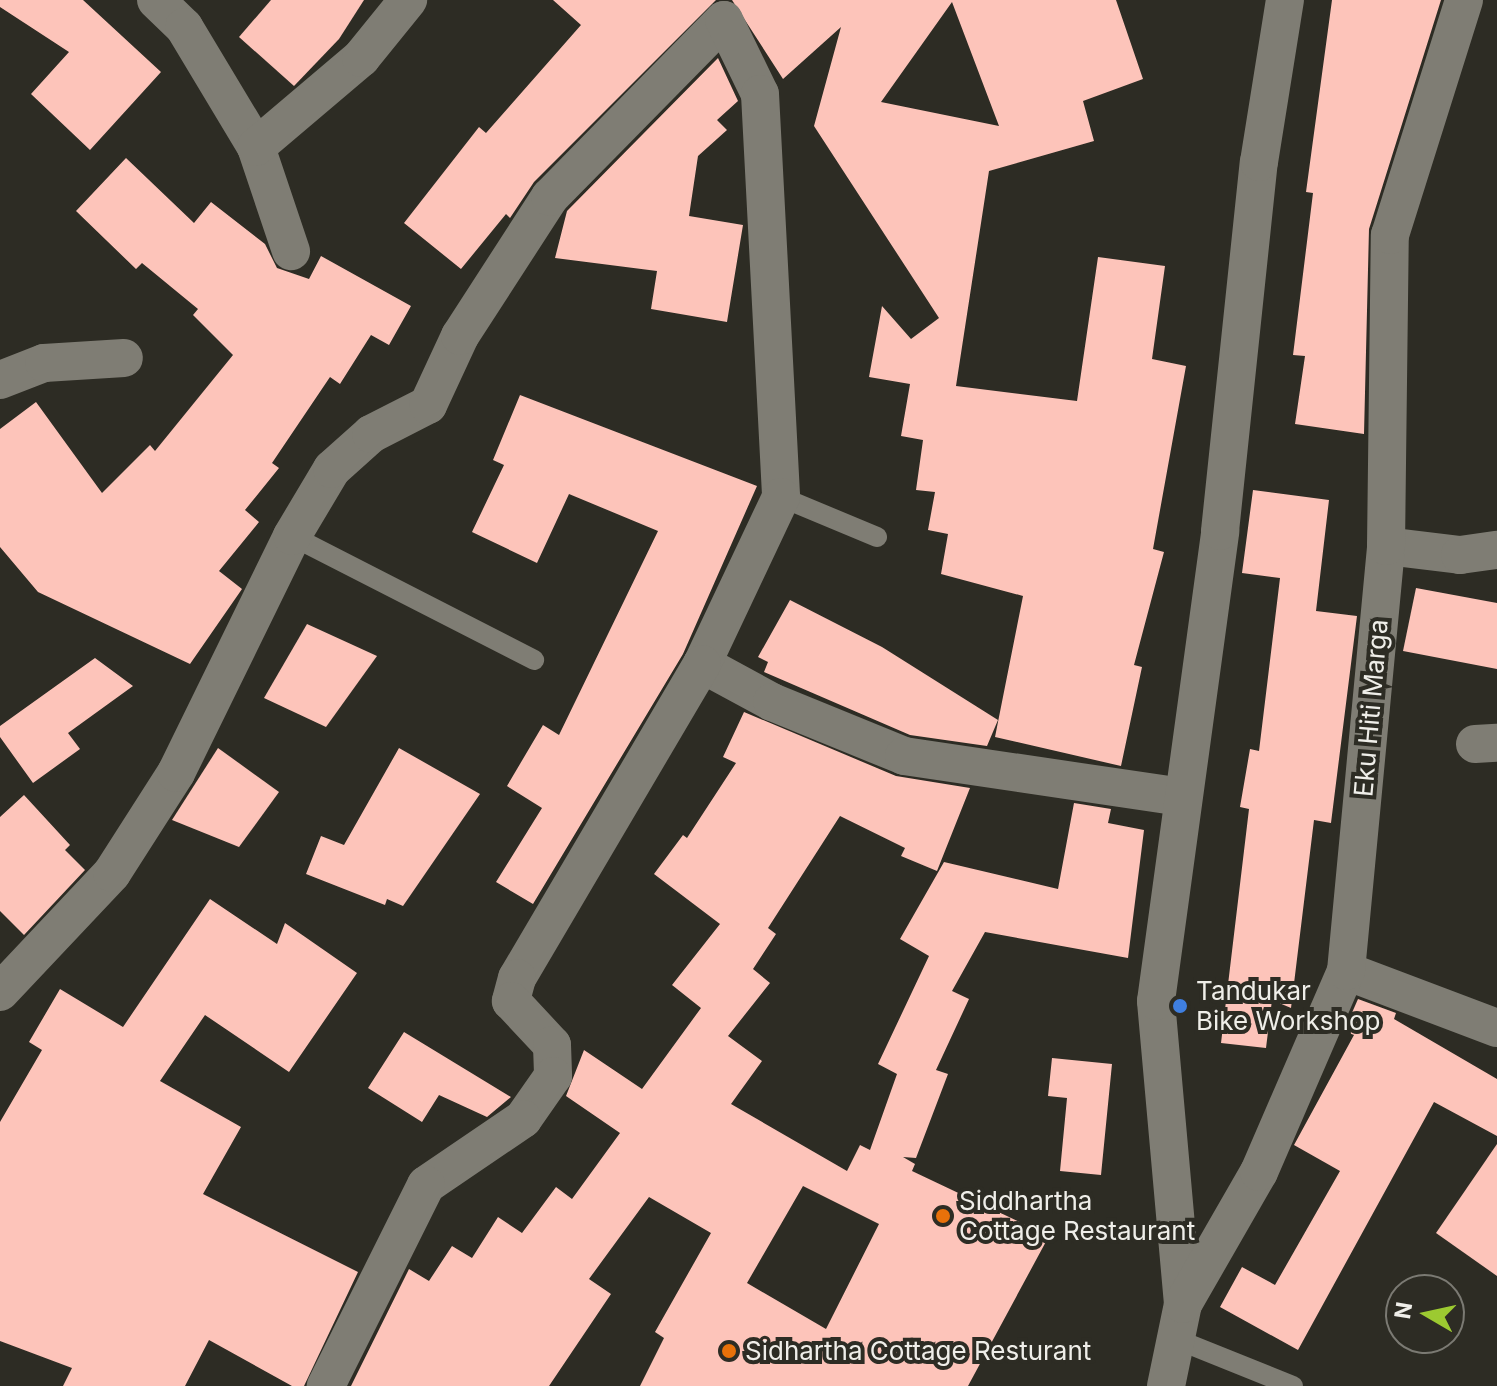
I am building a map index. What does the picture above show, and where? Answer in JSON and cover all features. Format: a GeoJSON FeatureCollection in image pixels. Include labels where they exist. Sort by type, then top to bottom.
{"type":"FeatureCollection","features":[{"type":"Feature","properties":{"kind":"street"},"geometry":{"type":"LineString","coordinates":[[156,0],[184,27],[256,147],[291,251]]}},
{"type":"Feature","properties":{"kind":"street"},"geometry":{"type":"LineString","coordinates":[[256,147],[361,58],[408,0]]}},
{"type":"Feature","properties":{"kind":"street"},"geometry":{"type":"LineString","coordinates":[[1179,1322],[1156,1001],[1181,797],[1220,531],[1259,162],[1285,0]]}},
{"type":"Feature","properties":{"kind":"street","name":"Eku Hiti Marga"},"geometry":{"type":"LineString","coordinates":[[1166,1386],[1179,1322],[1259,1172],[1346,971],[1386,546],[1390,235],[1464,0]]}},
{"type":"Feature","properties":{"kind":"street"},"geometry":{"type":"LineString","coordinates":[[0,992],[112,873],[176,773],[292,536],[332,469],[371,434],[428,405],[460,336],[550,197],[727,7],[760,94],[781,497],[702,664],[517,978],[511,1001],[552,1045],[553,1076],[523,1119],[426,1185],[326,1386]]}},
{"type":"Feature","properties":{"kind":"street"},"geometry":{"type":"LineString","coordinates":[[0,380],[44,363],[124,358]]}},
{"type":"Feature","properties":{"kind":"street"},"geometry":{"type":"LineString","coordinates":[[1386,546],[1460,555],[1497,550]]}},
{"type":"Feature","properties":{"kind":"street"},"geometry":{"type":"LineString","coordinates":[[702,664],[772,702],[904,756],[1181,797]]}},
{"type":"Feature","properties":{"kind":"street"},"geometry":{"type":"LineString","coordinates":[[1346,971],[1497,1028]]}},
{"type":"Feature","properties":{"kind":"lane"},"geometry":{"type":"LineString","coordinates":[[781,497],[877,537]]}},
{"type":"Feature","properties":{"kind":"lane"},"geometry":{"type":"LineString","coordinates":[[292,536],[534,660]]}},
{"type":"Feature","properties":{"kind":"lane"},"geometry":{"type":"LineString","coordinates":[[1179,1322],[1293,1386]]}},
{"type":"Feature","properties":{"kind":"building"},"geometry":{"type":"Polygon","coordinates":[[[0,0],[83,0],[161,72],[90,150],[31,94],[69,52],[0,7],[0,0]]]}},
{"type":"Feature","properties":{"kind":"building"},"geometry":{"type":"Polygon","coordinates":[[[271,0],[364,0],[339,39],[294,86],[239,37],[271,0]]]}},
{"type":"Feature","properties":{"kind":"building"},"geometry":{"type":"Polygon","coordinates":[[[553,0],[716,0],[534,182],[510,218],[506,214],[461,269],[404,223],[479,127],[486,133],[581,25],[553,0]]]}},
{"type":"Feature","properties":{"kind":"building"},"geometry":{"type":"Polygon","coordinates":[[[732,0],[1116,0],[1143,79],[1083,101],[1094,141],[989,171],[956,386],[1077,401],[1098,257],[1165,266],[1152,359],[1186,366],[1153,549],[1164,552],[1134,665],[1142,667],[1121,766],[995,737],[1023,596],[941,574],[948,534],[928,530],[935,492],[916,490],[923,440],[901,436],[910,384],[869,377],[882,306],[911,339],[939,318],[814,126],[841,27],[783,79],[732,0]],[[952,2],[881,102],[999,126],[952,2]]]}},
{"type":"Feature","properties":{"kind":"building"},"geometry":{"type":"Polygon","coordinates":[[[1332,0],[1441,0],[1369,229],[1364,434],[1295,424],[1305,356],[1293,355],[1313,193],[1306,192],[1332,0]]]}},
{"type":"Feature","properties":{"kind":"building"},"geometry":{"type":"Polygon","coordinates":[[[718,58],[738,101],[717,120],[727,130],[698,156],[689,216],[743,225],[727,322],[651,309],[657,271],[555,258],[567,211],[718,58]]]}},
{"type":"Feature","properties":{"kind":"building"},"geometry":{"type":"Polygon","coordinates":[[[126,158],[194,223],[211,202],[265,244],[277,268],[309,279],[321,256],[411,306],[389,345],[371,335],[340,384],[330,377],[272,463],[279,468],[245,510],[259,522],[219,571],[242,589],[190,664],[38,592],[0,547],[0,429],[36,402],[102,493],[150,445],[155,451],[233,355],[193,315],[198,309],[142,263],[136,269],[76,211],[126,158]]]}},
{"type":"Feature","properties":{"kind":"building"},"geometry":{"type":"Polygon","coordinates":[[[520,395],[757,486],[683,654],[533,904],[496,882],[542,808],[507,786],[543,725],[559,735],[658,531],[569,494],[537,563],[472,532],[504,465],[493,460],[520,395]]]}},
{"type":"Feature","properties":{"kind":"building"},"geometry":{"type":"Polygon","coordinates":[[[1253,490],[1329,500],[1316,611],[1357,616],[1331,823],[1314,820],[1291,1008],[1272,1000],[1266,1048],[1221,1043],[1249,809],[1240,807],[1250,749],[1259,751],[1280,578],[1242,573],[1253,490]]]}},
{"type":"Feature","properties":{"kind":"building"},"geometry":{"type":"Polygon","coordinates":[[[1416,588],[1497,603],[1497,669],[1403,651],[1416,588]]]}},
{"type":"Feature","properties":{"kind":"building"},"geometry":{"type":"Polygon","coordinates":[[[790,600],[882,647],[998,720],[987,746],[910,735],[764,672],[768,662],[758,657],[790,600]]]}},
{"type":"Feature","properties":{"kind":"building"},"geometry":{"type":"Polygon","coordinates":[[[307,624],[377,656],[326,727],[264,698],[307,624]]]}},
{"type":"Feature","properties":{"kind":"building"},"geometry":{"type":"Polygon","coordinates":[[[95,658],[133,686],[68,733],[80,749],[33,783],[0,737],[0,726],[95,658]]]}},
{"type":"Feature","properties":{"kind":"building"},"geometry":{"type":"Polygon","coordinates":[[[744,712],[896,776],[970,788],[937,871],[901,856],[905,848],[840,816],[768,928],[776,934],[753,969],[770,983],[728,1036],[762,1061],[731,1104],[847,1171],[860,1145],[870,1150],[897,1074],[878,1064],[929,956],[900,939],[944,862],[1058,889],[1074,803],[1111,809],[1108,823],[1144,830],[1128,958],[985,932],[952,991],[969,999],[936,1070],[948,1074],[916,1158],[903,1157],[915,1164],[912,1171],[1049,1236],[968,1386],[640,1386],[664,1338],[655,1332],[711,1233],[649,1197],[589,1279],[611,1294],[549,1386],[351,1386],[409,1269],[429,1281],[452,1246],[472,1258],[498,1217],[522,1233],[556,1187],[572,1199],[620,1133],[566,1096],[584,1050],[642,1089],[701,1008],[672,985],[720,924],[654,874],[683,835],[687,838],[736,763],[723,757],[744,712]],[[803,1186],[747,1283],[826,1329],[879,1224],[803,1186]]]}},
{"type":"Feature","properties":{"kind":"building"},"geometry":{"type":"Polygon","coordinates":[[[218,748],[279,792],[239,847],[172,820],[218,748]]]}},
{"type":"Feature","properties":{"kind":"building"},"geometry":{"type":"Polygon","coordinates":[[[399,748],[480,794],[403,906],[387,899],[385,905],[306,874],[321,836],[344,845],[399,748]]]}},
{"type":"Feature","properties":{"kind":"building"},"geometry":{"type":"Polygon","coordinates":[[[24,795],[70,845],[65,850],[85,870],[24,935],[0,911],[0,817],[24,795]]]}},
{"type":"Feature","properties":{"kind":"building"},"geometry":{"type":"Polygon","coordinates":[[[210,899],[277,944],[285,923],[357,973],[289,1072],[205,1015],[160,1081],[241,1127],[203,1194],[358,1272],[304,1386],[292,1386],[209,1340],[185,1386],[63,1386],[72,1368],[0,1341],[0,1122],[42,1050],[29,1042],[60,989],[123,1027],[210,899]]]}},
{"type":"Feature","properties":{"kind":"building"},"geometry":{"type":"Polygon","coordinates":[[[1358,999],[1396,1013],[1394,1019],[1497,1079],[1497,1136],[1434,1102],[1298,1350],[1220,1307],[1242,1267],[1275,1285],[1340,1171],[1294,1145],[1354,1035],[1344,1031],[1358,999]]]}},
{"type":"Feature","properties":{"kind":"building"},"geometry":{"type":"Polygon","coordinates":[[[404,1032],[511,1097],[487,1117],[439,1095],[422,1122],[368,1088],[404,1032]]]}},
{"type":"Feature","properties":{"kind":"building"},"geometry":{"type":"Polygon","coordinates":[[[1052,1058],[1112,1064],[1101,1175],[1060,1171],[1067,1098],[1048,1096],[1052,1058]]]}},
{"type":"Feature","properties":{"kind":"building"},"geometry":{"type":"Polygon","coordinates":[[[1497,1144],[1497,1276],[1436,1233],[1497,1144]]]}},
{"type":"Feature","properties":{"kind":"place","name":"Tandukar Bike Workshop"},"geometry":{"type":"Point","coordinates":[1180,1006]}},
{"type":"Feature","properties":{"kind":"place","name":"Siddhartha Cottage Restaurant"},"geometry":{"type":"Point","coordinates":[943,1216]}},
{"type":"Feature","properties":{"kind":"place","name":"Sidhartha Cottage Resturant"},"geometry":{"type":"Point","coordinates":[729,1351]}}]}
